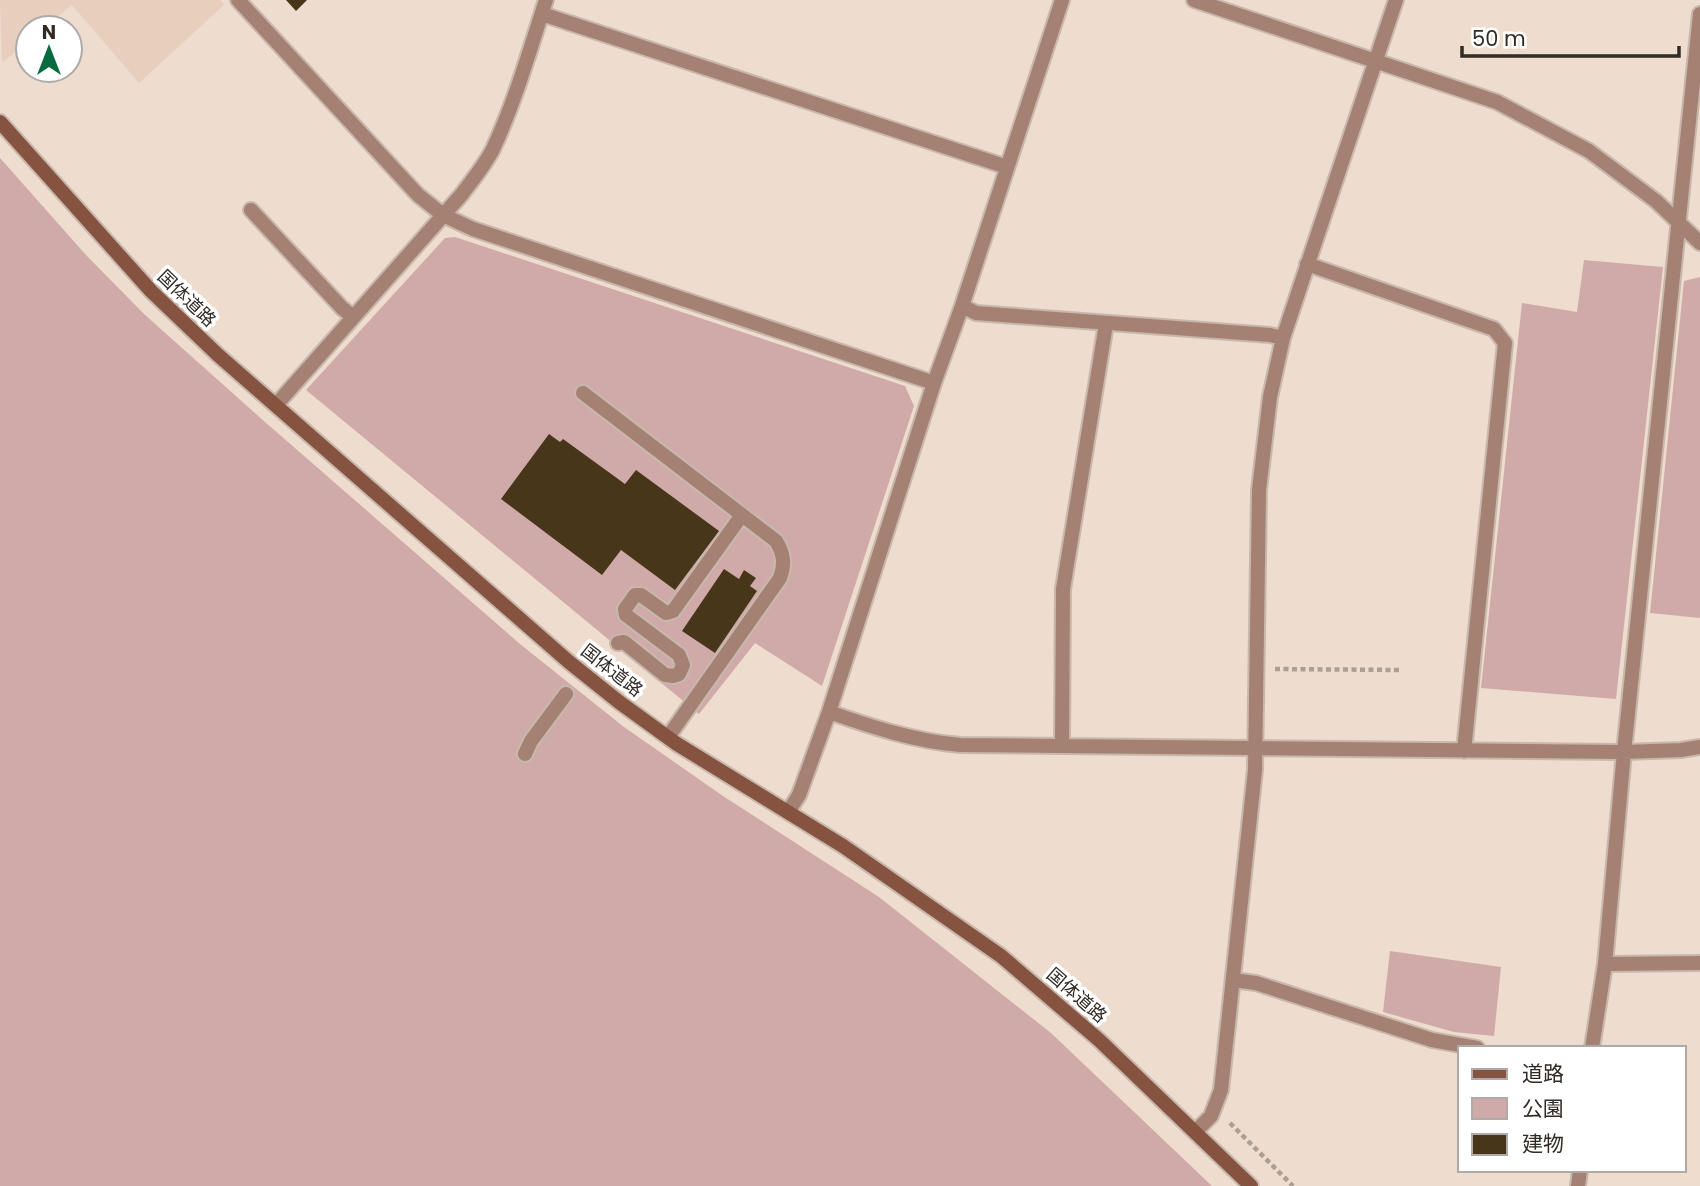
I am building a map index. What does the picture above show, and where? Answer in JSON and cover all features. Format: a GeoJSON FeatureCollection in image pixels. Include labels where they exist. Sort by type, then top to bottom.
{"type":"FeatureCollection","features":[{"type":"Feature","properties":{"kind":"street"},"geometry":{"type":"LineString","coordinates":[[238,0],[418,195],[443,215],[473,229],[934,383]]}},
{"type":"Feature","properties":{"kind":"street"},"geometry":{"type":"LineString","coordinates":[[789,812],[799,795],[829,712],[934,383],[962,306],[1062,0]]}},
{"type":"Feature","properties":{"kind":"street"},"geometry":{"type":"LineString","coordinates":[[1194,0],[1497,102],[1589,151],[1629,180],[1700,243]]}},
{"type":"Feature","properties":{"kind":"street"},"geometry":{"type":"LineString","coordinates":[[1196,1131],[1211,1116],[1221,1090],[1233,980],[1256,747],[1259,479],[1270,397],[1283,338],[1396,0]]}},
{"type":"Feature","properties":{"kind":"street"},"geometry":{"type":"LineString","coordinates":[[276,405],[462,194],[492,150],[544,7],[1007,167]]}},
{"type":"Feature","properties":{"kind":"street"},"geometry":{"type":"LineString","coordinates":[[1592,1046],[1605,964],[1624,752],[1700,14]]}},
{"type":"Feature","properties":{"kind":"street","name":"国体道路"},"geometry":{"type":"LineString","coordinates":[[0,122],[151,292],[569,662],[668,737],[891,879],[1001,956],[1099,1040],[1251,1186]]}},
{"type":"Feature","properties":{"kind":"street"},"geometry":{"type":"LineString","coordinates":[[251,210],[353,317]]}},
{"type":"Feature","properties":{"kind":"street"},"geometry":{"type":"LineString","coordinates":[[1307,264],[1494,329],[1505,343],[1464,751]]}},
{"type":"Feature","properties":{"kind":"street"},"geometry":{"type":"LineString","coordinates":[[962,306],[976,313],[1283,338]]}},
{"type":"Feature","properties":{"kind":"street"},"geometry":{"type":"LineString","coordinates":[[1062,746],[1063,589],[1106,324]]}},
{"type":"Feature","properties":{"kind":"street"},"geometry":{"type":"LineString","coordinates":[[583,393],[776,541],[783,552],[784,568],[780,578],[668,737]]}},
{"type":"Feature","properties":{"kind":"street"},"geometry":{"type":"LineString","coordinates":[[618,643],[624,642],[665,675],[673,677],[679,674],[683,665],[679,655],[626,615],[625,609],[635,595],[641,595],[666,613],[673,611],[742,515]]}},
{"type":"Feature","properties":{"kind":"street"},"geometry":{"type":"LineString","coordinates":[[525,754],[531,741],[566,694]]}},
{"type":"Feature","properties":{"kind":"street"},"geometry":{"type":"LineString","coordinates":[[829,712],[893,733],[960,746],[1624,752],[1700,747]]}},
{"type":"Feature","properties":{"kind":"street"},"geometry":{"type":"LineString","coordinates":[[1605,964],[1700,963]]}},
{"type":"Feature","properties":{"kind":"street"},"geometry":{"type":"LineString","coordinates":[[1233,980],[1256,983],[1432,1040],[1466,1046]]}},
{"type":"Feature","properties":{"kind":"path"},"geometry":{"type":"LineString","coordinates":[[1256,669],[1401,670]]}},
{"type":"Feature","properties":{"kind":"path"},"geometry":{"type":"LineString","coordinates":[[1230,1123],[1293,1186]]}},
{"type":"Feature","properties":{"kind":"shaded area"},"geometry":{"type":"Polygon","coordinates":[[[0,0],[220,0],[224,5],[139,83],[84,19],[84,14],[80,14],[72,5],[61,14],[14,14],[14,53],[2,63],[0,0]]]}},
{"type":"Feature","properties":{"kind":"green space"},"geometry":{"type":"Polygon","coordinates":[[[0,158],[86,255],[144,314],[520,644],[624,727],[723,796],[879,897],[1051,1033],[1212,1186],[0,1186],[0,158]]]}},
{"type":"Feature","properties":{"kind":"green space"},"geometry":{"type":"Polygon","coordinates":[[[455,237],[905,386],[914,406],[822,686],[755,643],[699,714],[306,390],[445,238],[455,237]]]}},
{"type":"Feature","properties":{"kind":"green space"},"geometry":{"type":"Polygon","coordinates":[[[1584,260],[1663,267],[1616,699],[1481,688],[1522,303],[1577,312],[1584,260]]]}},
{"type":"Feature","properties":{"kind":"green space"},"geometry":{"type":"Polygon","coordinates":[[[1700,277],[1700,618],[1650,613],[1684,281],[1700,277]]]}},
{"type":"Feature","properties":{"kind":"green space"},"geometry":{"type":"Polygon","coordinates":[[[1390,951],[1501,967],[1494,1036],[1454,1032],[1383,1012],[1390,951]]]}},
{"type":"Feature","properties":{"kind":"building"},"geometry":{"type":"Polygon","coordinates":[[[286,0],[307,0],[296,11],[286,0]]]}},
{"type":"Feature","properties":{"kind":"building"},"geometry":{"type":"Polygon","coordinates":[[[549,434],[560,442],[563,439],[625,484],[636,470],[719,531],[675,590],[621,550],[602,575],[501,499],[549,434]]]}},
{"type":"Feature","properties":{"kind":"building"},"geometry":{"type":"Polygon","coordinates":[[[724,569],[739,579],[744,570],[756,578],[750,586],[757,591],[715,653],[682,631],[724,569]]]}}]}
